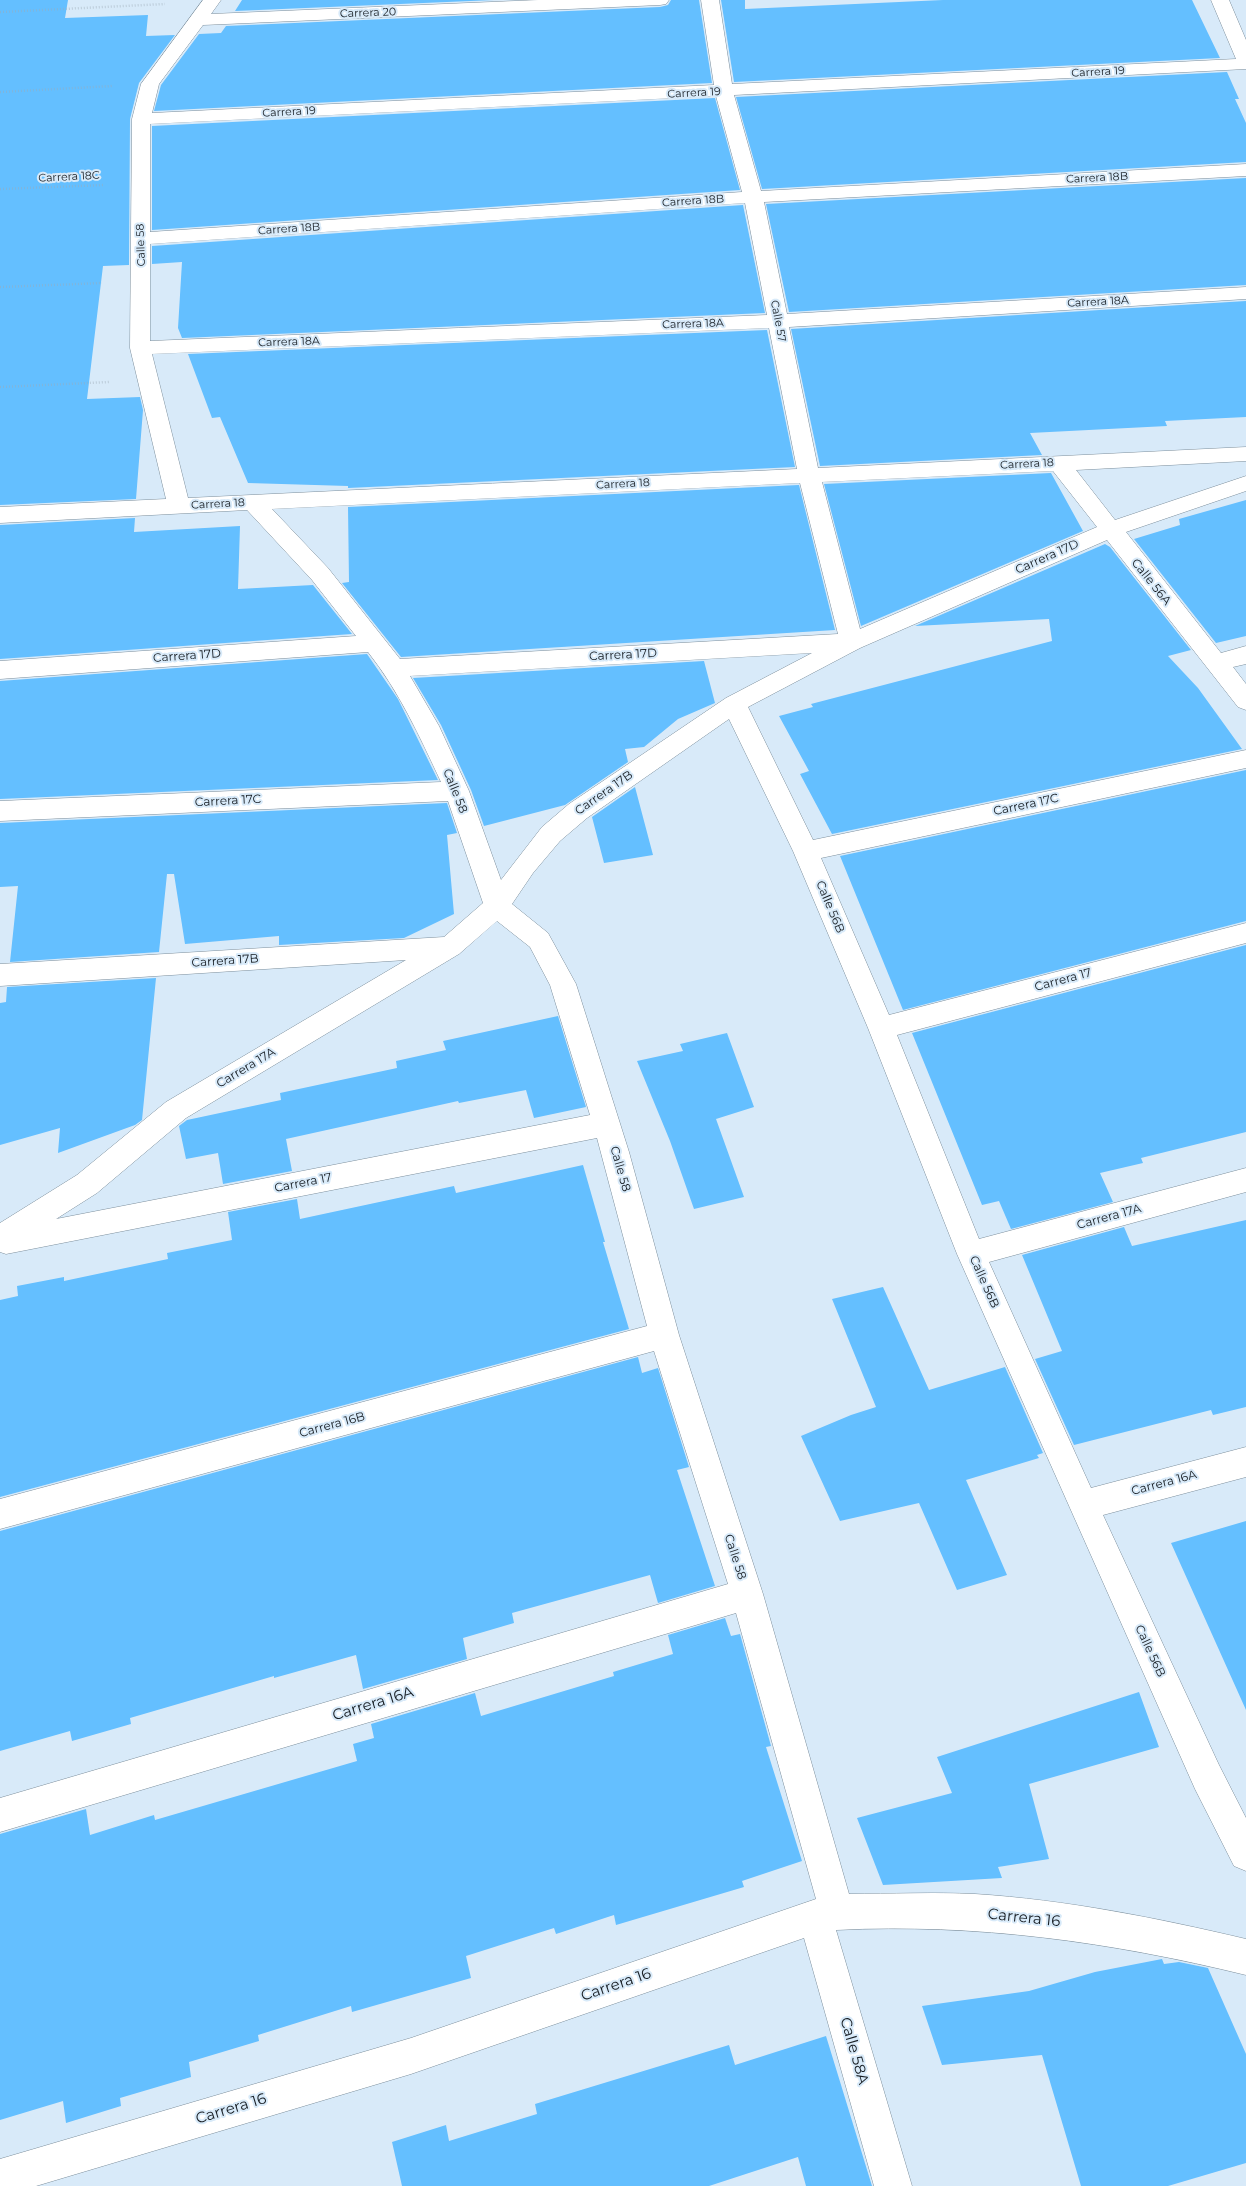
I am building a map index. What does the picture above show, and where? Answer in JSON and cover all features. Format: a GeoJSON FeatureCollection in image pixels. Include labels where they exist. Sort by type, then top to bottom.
{"type":"FeatureCollection","features":[{"type":"Feature","properties":{"kind":"street","name":"Carrera 20"},"geometry":{"type":"LineString","coordinates":[[197,20],[660,0]]}},
{"type":"Feature","properties":{"kind":"street","name":"Calle 57"},"geometry":{"type":"LineString","coordinates":[[710,0],[724,91],[753,197],[809,475],[852,642]]}},
{"type":"Feature","properties":{"kind":"street"},"geometry":{"type":"LineString","coordinates":[[1220,0],[1246,62]]}},
{"type":"Feature","properties":{"kind":"street","name":"Calle 58"},"geometry":{"type":"LineString","coordinates":[[179,506],[150,380],[140,348],[142,282],[139,183],[141,119],[150,84],[211,1]]}},
{"type":"Feature","properties":{"kind":"street","name":"Carrera 19"},"geometry":{"type":"LineString","coordinates":[[141,119],[724,91],[1246,62]]}},
{"type":"Feature","properties":{"kind":"street","name":"Carrera 18B"},"geometry":{"type":"LineString","coordinates":[[141,239],[753,197],[1246,170]]}},
{"type":"Feature","properties":{"kind":"street","name":"Carrera 18A"},"geometry":{"type":"LineString","coordinates":[[140,348],[778,321],[1246,293]]}},
{"type":"Feature","properties":{"kind":"street","name":"Carrera 18"},"geometry":{"type":"LineString","coordinates":[[0,515],[1246,454]]}},
{"type":"Feature","properties":{"kind":"street","name":"Calle 56A"},"geometry":{"type":"LineString","coordinates":[[1058,462],[1109,530],[1246,701]]}},
{"type":"Feature","properties":{"kind":"street","name":"Carrera 17D"},"geometry":{"type":"LineString","coordinates":[[734,704],[852,642],[1109,530],[1246,483]]}},
{"type":"Feature","properties":{"kind":"street","name":"Calle 58"},"geometry":{"type":"LineString","coordinates":[[253,503],[320,574],[394,668],[427,726],[457,790],[497,906],[539,940],[563,984],[615,1152],[664,1335],[747,1594],[826,1915]]}},
{"type":"Feature","properties":{"kind":"street","name":"Carrera 17D"},"geometry":{"type":"LineString","coordinates":[[394,668],[852,642]]}},
{"type":"Feature","properties":{"kind":"street","name":"Carrera 17D"},"geometry":{"type":"LineString","coordinates":[[0,670],[373,643]]}},
{"type":"Feature","properties":{"kind":"street"},"geometry":{"type":"LineString","coordinates":[[1217,663],[1246,655]]}},
{"type":"Feature","properties":{"kind":"street","name":"Calle 56B"},"geometry":{"type":"LineString","coordinates":[[734,704],[806,851],[881,1028],[971,1254],[1207,1777],[1246,1854]]}},
{"type":"Feature","properties":{"kind":"street","name":"Carrera 17B"},"geometry":{"type":"LineString","coordinates":[[497,906],[524,866],[546,840],[578,811],[734,704]]}},
{"type":"Feature","properties":{"kind":"street","name":"Carrera 17C"},"geometry":{"type":"LineString","coordinates":[[806,851],[1246,759]]}},
{"type":"Feature","properties":{"kind":"street","name":"Carrera 17C"},"geometry":{"type":"LineString","coordinates":[[0,811],[457,790]]}},
{"type":"Feature","properties":{"kind":"street","name":"Carrera 17A"},"geometry":{"type":"LineString","coordinates":[[0,1238],[87,1184],[176,1110],[450,947],[497,906]]}},
{"type":"Feature","properties":{"kind":"street","name":"Carrera 17"},"geometry":{"type":"LineString","coordinates":[[881,1028],[1246,933]]}},
{"type":"Feature","properties":{"kind":"street","name":"Carrera 17B"},"geometry":{"type":"LineString","coordinates":[[0,975],[450,947]]}},
{"type":"Feature","properties":{"kind":"street","name":"Carrera 17"},"geometry":{"type":"LineString","coordinates":[[0,1242],[606,1124]]}},
{"type":"Feature","properties":{"kind":"street","name":"Carrera 17A"},"geometry":{"type":"LineString","coordinates":[[971,1254],[1246,1180]]}},
{"type":"Feature","properties":{"kind":"street","name":"Carrera 16B"},"geometry":{"type":"LineString","coordinates":[[0,1514],[664,1335]]}},
{"type":"Feature","properties":{"kind":"street","name":"Carrera 16A"},"geometry":{"type":"LineString","coordinates":[[1083,1505],[1246,1462]]}},
{"type":"Feature","properties":{"kind":"street","name":"Carrera 16A"},"geometry":{"type":"LineString","coordinates":[[0,1815],[747,1594]]}},
{"type":"Feature","properties":{"kind":"street","name":"Carrera 16"},"geometry":{"type":"LineString","coordinates":[[0,2178],[411,2056],[826,1915],[977,1912],[1178,1940],[1246,1957]]}},
{"type":"Feature","properties":{"kind":"street","name":"Calle 58A"},"geometry":{"type":"LineString","coordinates":[[826,1915],[893,2186]]}},
{"type":"Feature","properties":{"kind":"path"},"geometry":{"type":"LineString","coordinates":[[0,12],[211,1]]}},
{"type":"Feature","properties":{"kind":"path"},"geometry":{"type":"LineString","coordinates":[[0,92],[150,84]]}},
{"type":"Feature","properties":{"kind":"path","name":"Carrera 18C"},"geometry":{"type":"LineString","coordinates":[[0,189],[139,183]]}},
{"type":"Feature","properties":{"kind":"path"},"geometry":{"type":"LineString","coordinates":[[0,287],[142,282]]}},
{"type":"Feature","properties":{"kind":"path"},"geometry":{"type":"LineString","coordinates":[[0,387],[150,380]]}},
{"type":"Feature","properties":{"kind":"building"},"geometry":{"type":"Polygon","coordinates":[[[0,0],[68,0],[65,18],[148,15],[146,36],[175,35],[139,83],[130,119],[129,265],[103,266],[87,399],[140,397],[143,410],[136,499],[0,505],[0,0]]]}},
{"type":"Feature","properties":{"kind":"building"},"geometry":{"type":"Polygon","coordinates":[[[242,0],[494,0],[235,11],[242,0]]]}},
{"type":"Feature","properties":{"kind":"building"},"geometry":{"type":"Polygon","coordinates":[[[671,0],[699,0],[712,83],[154,111],[161,85],[199,34],[221,33],[226,26],[660,7],[668,5],[671,0]]]}},
{"type":"Feature","properties":{"kind":"building"},"geometry":{"type":"Polygon","coordinates":[[[721,0],[745,0],[745,9],[943,0],[1192,0],[1220,58],[734,82],[721,0]]]}},
{"type":"Feature","properties":{"kind":"building"},"geometry":{"type":"Polygon","coordinates":[[[1227,72],[1239,99],[1235,99],[1246,123],[1246,162],[762,189],[736,97],[1227,72]]]}},
{"type":"Feature","properties":{"kind":"building"},"geometry":{"type":"Polygon","coordinates":[[[715,98],[740,190],[152,230],[152,126],[715,98]]]}},
{"type":"Feature","properties":{"kind":"building"},"geometry":{"type":"Polygon","coordinates":[[[1246,178],[1246,285],[789,312],[766,204],[1246,178]]]}},
{"type":"Feature","properties":{"kind":"building"},"geometry":{"type":"Polygon","coordinates":[[[743,205],[765,313],[182,338],[178,328],[182,262],[152,264],[152,246],[743,205]]]}},
{"type":"Feature","properties":{"kind":"building"},"geometry":{"type":"Polygon","coordinates":[[[1246,301],[1246,417],[1165,421],[1167,426],[1030,433],[1042,455],[820,466],[791,329],[1246,301]]]}},
{"type":"Feature","properties":{"kind":"building"},"geometry":{"type":"Polygon","coordinates":[[[767,330],[795,467],[348,488],[348,486],[248,483],[220,417],[212,418],[188,354],[767,330]]]}},
{"type":"Feature","properties":{"kind":"building"},"geometry":{"type":"Polygon","coordinates":[[[1051,473],[1083,531],[861,626],[824,484],[1051,473]]]}},
{"type":"Feature","properties":{"kind":"building"},"geometry":{"type":"Polygon","coordinates":[[[799,485],[835,630],[401,657],[342,583],[349,582],[348,507],[799,485]]]}},
{"type":"Feature","properties":{"kind":"building"},"geometry":{"type":"Polygon","coordinates":[[[1246,500],[1246,636],[1216,643],[1134,539],[1180,525],[1179,519],[1246,500]]]}},
{"type":"Feature","properties":{"kind":"building"},"geometry":{"type":"Polygon","coordinates":[[[135,518],[134,532],[240,526],[238,589],[313,585],[352,634],[0,659],[0,525],[135,518]]]}},
{"type":"Feature","properties":{"kind":"building"},"geometry":{"type":"Polygon","coordinates":[[[1105,544],[1110,547],[1191,650],[1168,656],[1198,688],[1242,749],[832,834],[800,774],[809,771],[779,716],[813,707],[811,704],[1052,641],[1049,619],[915,626],[1105,544]]]}},
{"type":"Feature","properties":{"kind":"building"},"geometry":{"type":"Polygon","coordinates":[[[367,654],[398,699],[438,780],[0,799],[0,681],[367,654]]]}},
{"type":"Feature","properties":{"kind":"building"},"geometry":{"type":"Polygon","coordinates":[[[704,661],[715,703],[678,719],[644,747],[625,749],[628,762],[565,805],[484,826],[471,790],[441,725],[413,678],[704,661]]]}},
{"type":"Feature","properties":{"kind":"building"},"geometry":{"type":"Polygon","coordinates":[[[1246,770],[1246,921],[903,1010],[840,856],[1246,770]]]}},
{"type":"Feature","properties":{"kind":"building"},"geometry":{"type":"Polygon","coordinates":[[[635,787],[653,855],[604,863],[592,817],[635,787]]]}},
{"type":"Feature","properties":{"kind":"building"},"geometry":{"type":"Polygon","coordinates":[[[447,803],[457,833],[447,835],[454,914],[404,938],[279,945],[279,936],[185,944],[174,874],[167,874],[159,952],[10,962],[18,886],[0,887],[0,823],[447,803]]]}},
{"type":"Feature","properties":{"kind":"building"},"geometry":{"type":"Polygon","coordinates":[[[1246,945],[1246,1132],[1141,1158],[1143,1163],[1100,1173],[1113,1202],[1011,1229],[999,1201],[982,1205],[912,1033],[1246,945]]]}},
{"type":"Feature","properties":{"kind":"building"},"geometry":{"type":"Polygon","coordinates":[[[156,978],[142,1120],[135,1125],[58,1153],[60,1128],[0,1145],[0,1003],[6,1002],[7,987],[156,978]]]}},
{"type":"Feature","properties":{"kind":"building"},"geometry":{"type":"Polygon","coordinates":[[[558,1016],[586,1107],[534,1118],[526,1090],[459,1103],[458,1101],[286,1139],[292,1171],[223,1184],[218,1153],[186,1159],[179,1126],[187,1120],[281,1100],[280,1093],[397,1068],[396,1061],[446,1050],[443,1041],[558,1016]]]}},
{"type":"Feature","properties":{"kind":"building"},"geometry":{"type":"Polygon","coordinates":[[[727,1033],[754,1107],[716,1119],[744,1197],[694,1209],[670,1141],[637,1061],[683,1051],[680,1044],[727,1033]]]}},
{"type":"Feature","properties":{"kind":"building"},"geometry":{"type":"Polygon","coordinates":[[[583,1165],[605,1242],[603,1242],[629,1329],[0,1497],[0,1300],[18,1296],[17,1286],[64,1277],[64,1281],[168,1259],[167,1253],[232,1240],[228,1212],[297,1199],[300,1219],[454,1186],[456,1193],[583,1165]]]}},
{"type":"Feature","properties":{"kind":"building"},"geometry":{"type":"Polygon","coordinates":[[[1246,1220],[1246,1407],[1213,1415],[1211,1410],[1074,1445],[1035,1359],[1062,1351],[1022,1255],[1124,1227],[1132,1246],[1246,1220]]]}},
{"type":"Feature","properties":{"kind":"building"},"geometry":{"type":"Polygon","coordinates":[[[883,1287],[929,1390],[1005,1367],[1043,1453],[1037,1455],[1039,1458],[966,1480],[1007,1575],[957,1590],[919,1503],[840,1521],[801,1436],[851,1415],[876,1407],[832,1299],[883,1287]]]}},
{"type":"Feature","properties":{"kind":"building"},"geometry":{"type":"Polygon","coordinates":[[[638,1357],[642,1373],[658,1368],[689,1467],[677,1470],[715,1586],[658,1603],[650,1575],[512,1613],[514,1623],[463,1638],[467,1659],[363,1689],[356,1655],[274,1678],[274,1676],[130,1718],[131,1724],[72,1741],[70,1731],[0,1751],[0,1531],[638,1357]]]}},
{"type":"Feature","properties":{"kind":"building"},"geometry":{"type":"Polygon","coordinates":[[[1246,1521],[1246,1710],[1171,1543],[1246,1521]]]}},
{"type":"Feature","properties":{"kind":"building"},"geometry":{"type":"Polygon","coordinates":[[[725,1618],[731,1636],[740,1634],[771,1746],[766,1747],[802,1861],[742,1881],[744,1887],[616,1925],[614,1915],[556,1934],[554,1928],[466,1956],[471,1978],[352,2012],[351,2006],[258,2035],[259,2041],[189,2062],[191,2077],[120,2098],[121,2106],[66,2123],[63,2101],[0,2120],[0,1834],[86,1809],[90,1835],[154,1815],[155,1820],[357,1761],[353,1744],[374,1738],[371,1724],[475,1693],[481,1716],[614,1676],[613,1672],[673,1654],[668,1635],[725,1618]]]}},
{"type":"Feature","properties":{"kind":"building"},"geometry":{"type":"Polygon","coordinates":[[[1139,1692],[1159,1747],[1029,1784],[1049,1859],[998,1867],[1002,1878],[883,1885],[857,1818],[952,1793],[937,1757],[1139,1692]]]}},
{"type":"Feature","properties":{"kind":"building"},"geometry":{"type":"Polygon","coordinates":[[[1162,1959],[1164,1964],[1179,1962],[1208,1968],[1246,2054],[1246,2163],[1168,2186],[1081,2186],[1042,2055],[942,2065],[922,2006],[1029,1991],[1095,1972],[1162,1959]]]}},
{"type":"Feature","properties":{"kind":"building"},"geometry":{"type":"Polygon","coordinates":[[[826,2036],[872,2186],[806,2186],[798,2157],[709,2186],[402,2186],[392,2142],[446,2125],[449,2141],[537,2114],[535,2104],[729,2045],[735,2065],[826,2036]]]}}]}
